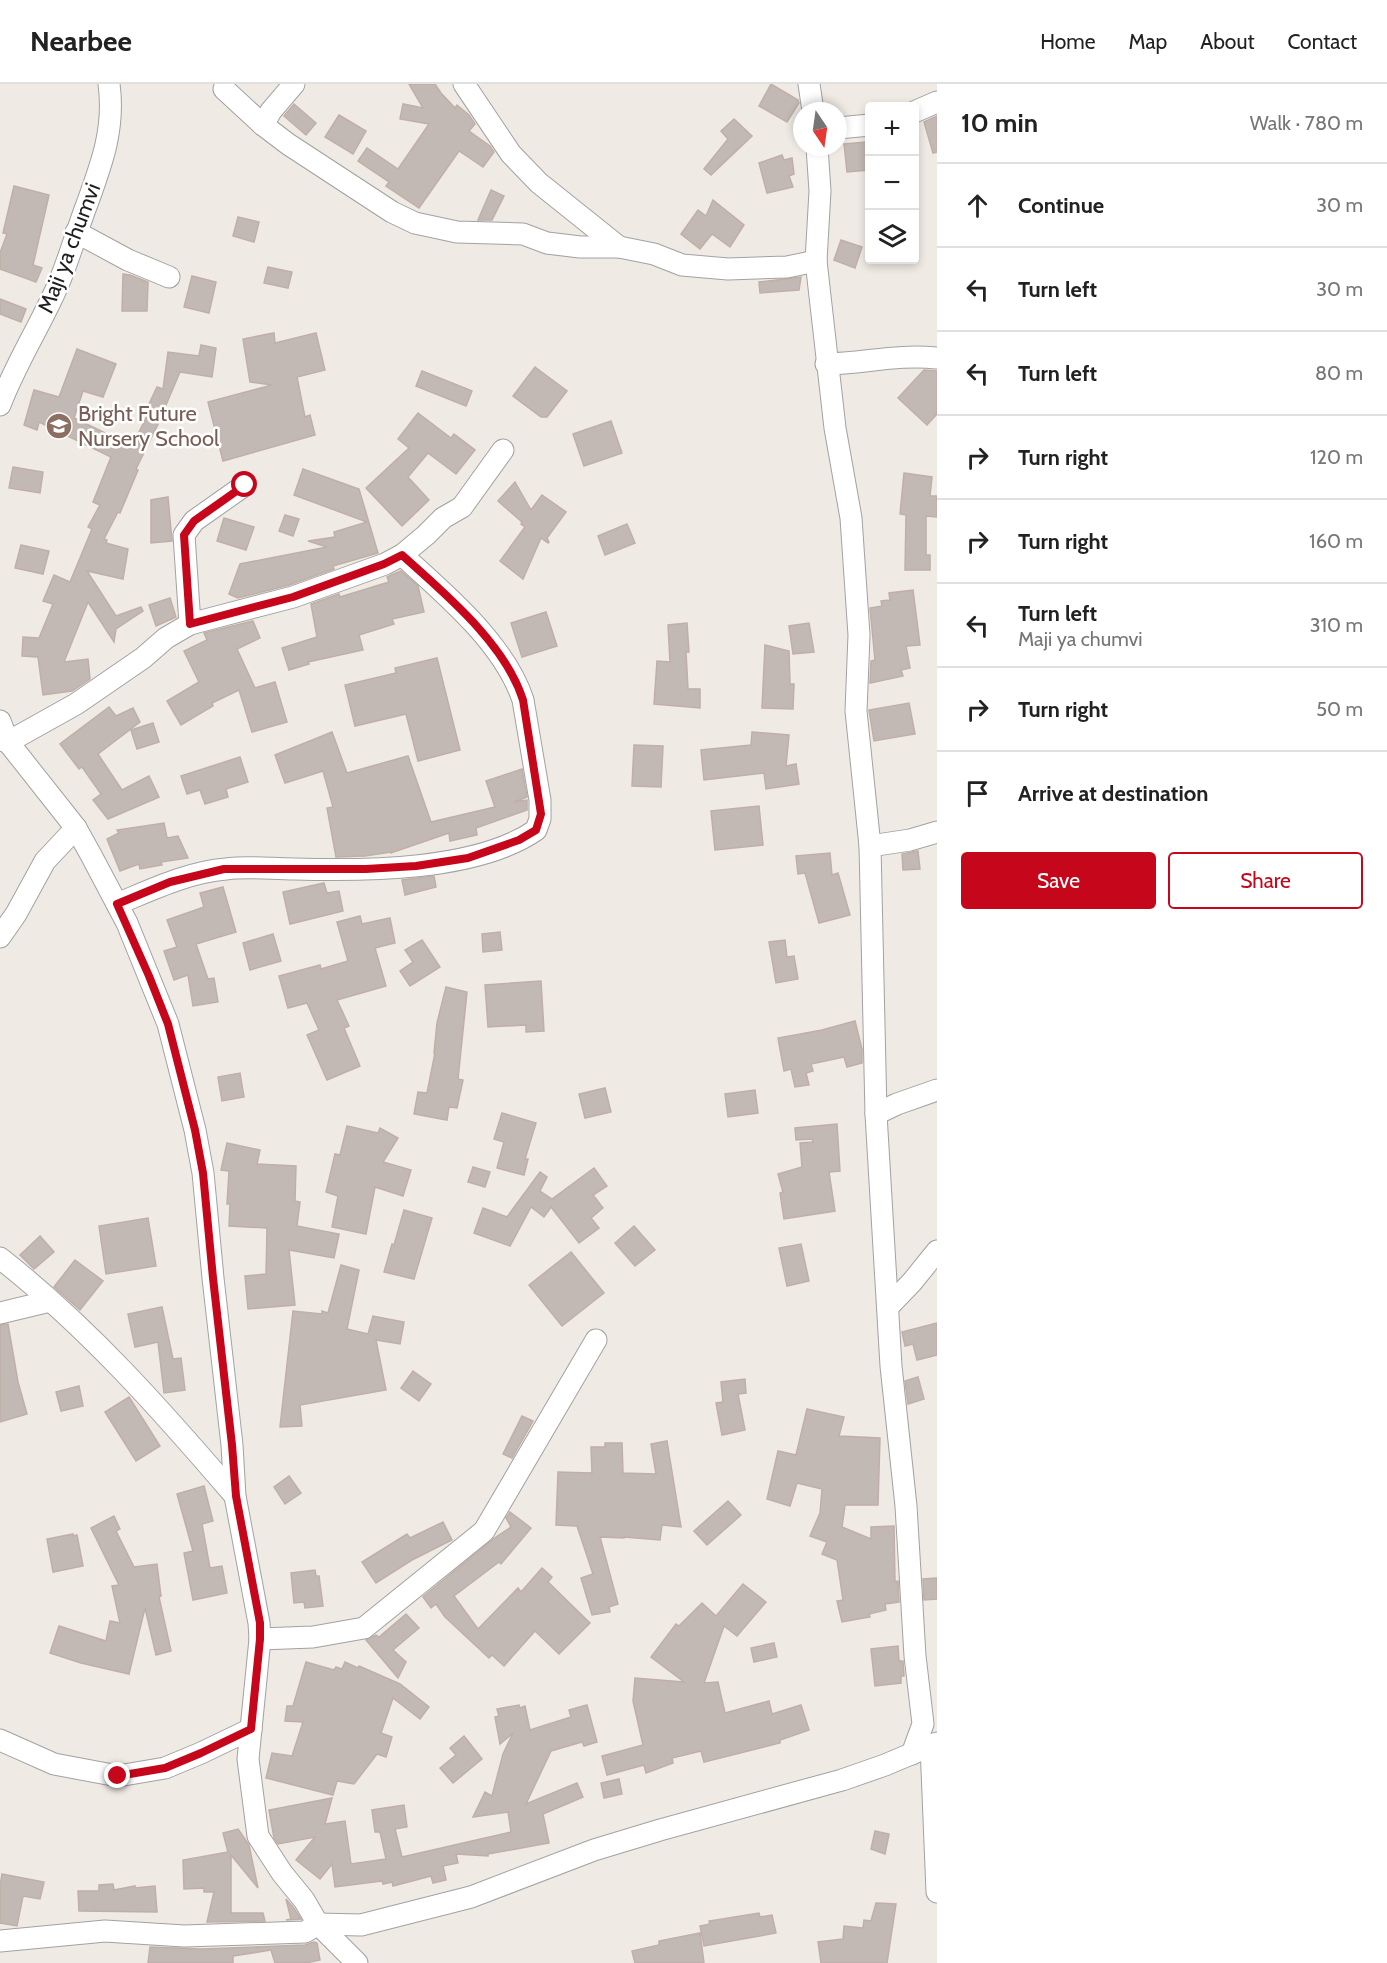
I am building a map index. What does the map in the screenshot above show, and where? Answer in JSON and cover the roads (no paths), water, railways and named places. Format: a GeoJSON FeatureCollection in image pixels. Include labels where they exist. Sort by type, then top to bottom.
{"type":"FeatureCollection","features":[{"type":"Feature","properties":{"kind":"street","name":"Maji ya chumvi"},"geometry":{"type":"LineString","coordinates":[[0,405],[7,365],[53,297],[102,163],[112,113],[109,84]]}},
{"type":"Feature","properties":{"kind":"street"},"geometry":{"type":"LineString","coordinates":[[262,125],[294,84]]}},
{"type":"Feature","properties":{"kind":"street"},"geometry":{"type":"LineString","coordinates":[[464,84],[511,154],[539,183],[619,247]]}},
{"type":"Feature","properties":{"kind":"street"},"geometry":{"type":"LineString","coordinates":[[809,84],[812,102]]}},
{"type":"Feature","properties":{"kind":"street"},"geometry":{"type":"LineString","coordinates":[[224,90],[262,125],[392,213],[415,223],[457,232],[523,234],[547,243],[580,247],[619,247],[654,254],[682,266],[728,269],[787,267],[816,261]]}},
{"type":"Feature","properties":{"kind":"street"},"geometry":{"type":"LineString","coordinates":[[919,110],[937,102]]}},
{"type":"Feature","properties":{"kind":"street"},"geometry":{"type":"LineString","coordinates":[[847,127],[865,125]]}},
{"type":"Feature","properties":{"kind":"street"},"geometry":{"type":"LineString","coordinates":[[818,156],[820,191],[816,261],[826,364],[851,518],[860,635],[856,711],[870,846],[876,1114],[891,1366],[908,1536],[915,1656],[923,1724],[912,1754]]}},
{"type":"Feature","properties":{"kind":"street"},"geometry":{"type":"LineString","coordinates":[[76,232],[128,260],[169,277]]}},
{"type":"Feature","properties":{"kind":"street"},"geometry":{"type":"LineString","coordinates":[[826,364],[897,356],[937,358]]}},
{"type":"Feature","properties":{"kind":"street"},"geometry":{"type":"LineString","coordinates":[[4,741],[76,704],[143,658],[166,638],[190,624],[293,597],[384,564],[402,555],[443,518],[462,507],[503,450]]}},
{"type":"Feature","properties":{"kind":"street"},"geometry":{"type":"LineString","coordinates":[[190,624],[184,535],[194,521],[245,485]]}},
{"type":"Feature","properties":{"kind":"street"},"geometry":{"type":"LineString","coordinates":[[117,904],[170,882],[224,869],[366,869],[416,866],[468,858],[506,845],[536,830],[540,819],[540,800],[523,700],[518,686],[501,658],[471,620],[402,555]]}},
{"type":"Feature","properties":{"kind":"street"},"geometry":{"type":"LineString","coordinates":[[0,721],[4,741],[76,828],[117,904],[168,1024],[195,1130],[203,1173],[236,1496],[260,1623],[248,1759],[258,1836],[282,1873],[304,1900],[318,1924],[357,1963]]}},
{"type":"Feature","properties":{"kind":"street"},"geometry":{"type":"LineString","coordinates":[[0,937],[16,914],[45,861],[76,828]]}},
{"type":"Feature","properties":{"kind":"street"},"geometry":{"type":"LineString","coordinates":[[870,846],[910,840],[937,832]]}},
{"type":"Feature","properties":{"kind":"street"},"geometry":{"type":"LineString","coordinates":[[876,1114],[937,1090]]}},
{"type":"Feature","properties":{"kind":"street"},"geometry":{"type":"LineString","coordinates":[[888,1307],[937,1251]]}},
{"type":"Feature","properties":{"kind":"street"},"geometry":{"type":"LineString","coordinates":[[0,1258],[50,1301],[120,1368],[165,1414],[236,1496]]}},
{"type":"Feature","properties":{"kind":"street"},"geometry":{"type":"LineString","coordinates":[[0,1313],[50,1301]]}},
{"type":"Feature","properties":{"kind":"street"},"geometry":{"type":"LineString","coordinates":[[260,1639],[313,1637],[364,1628],[484,1531],[596,1340]]}},
{"type":"Feature","properties":{"kind":"street"},"geometry":{"type":"LineString","coordinates":[[0,1740],[54,1764],[118,1776],[165,1768],[251,1729]]}},
{"type":"Feature","properties":{"kind":"street"},"geometry":{"type":"LineString","coordinates":[[0,1941],[105,1931],[184,1936],[305,1932],[318,1924],[361,1925],[471,1897],[594,1850],[842,1780],[934,1744],[937,1892]]}},
{"type":"Feature","properties":{"kind":"place","name":"Bright Future Nursery School"},"geometry":{"type":"Point","coordinates":[59,426]}}]}
